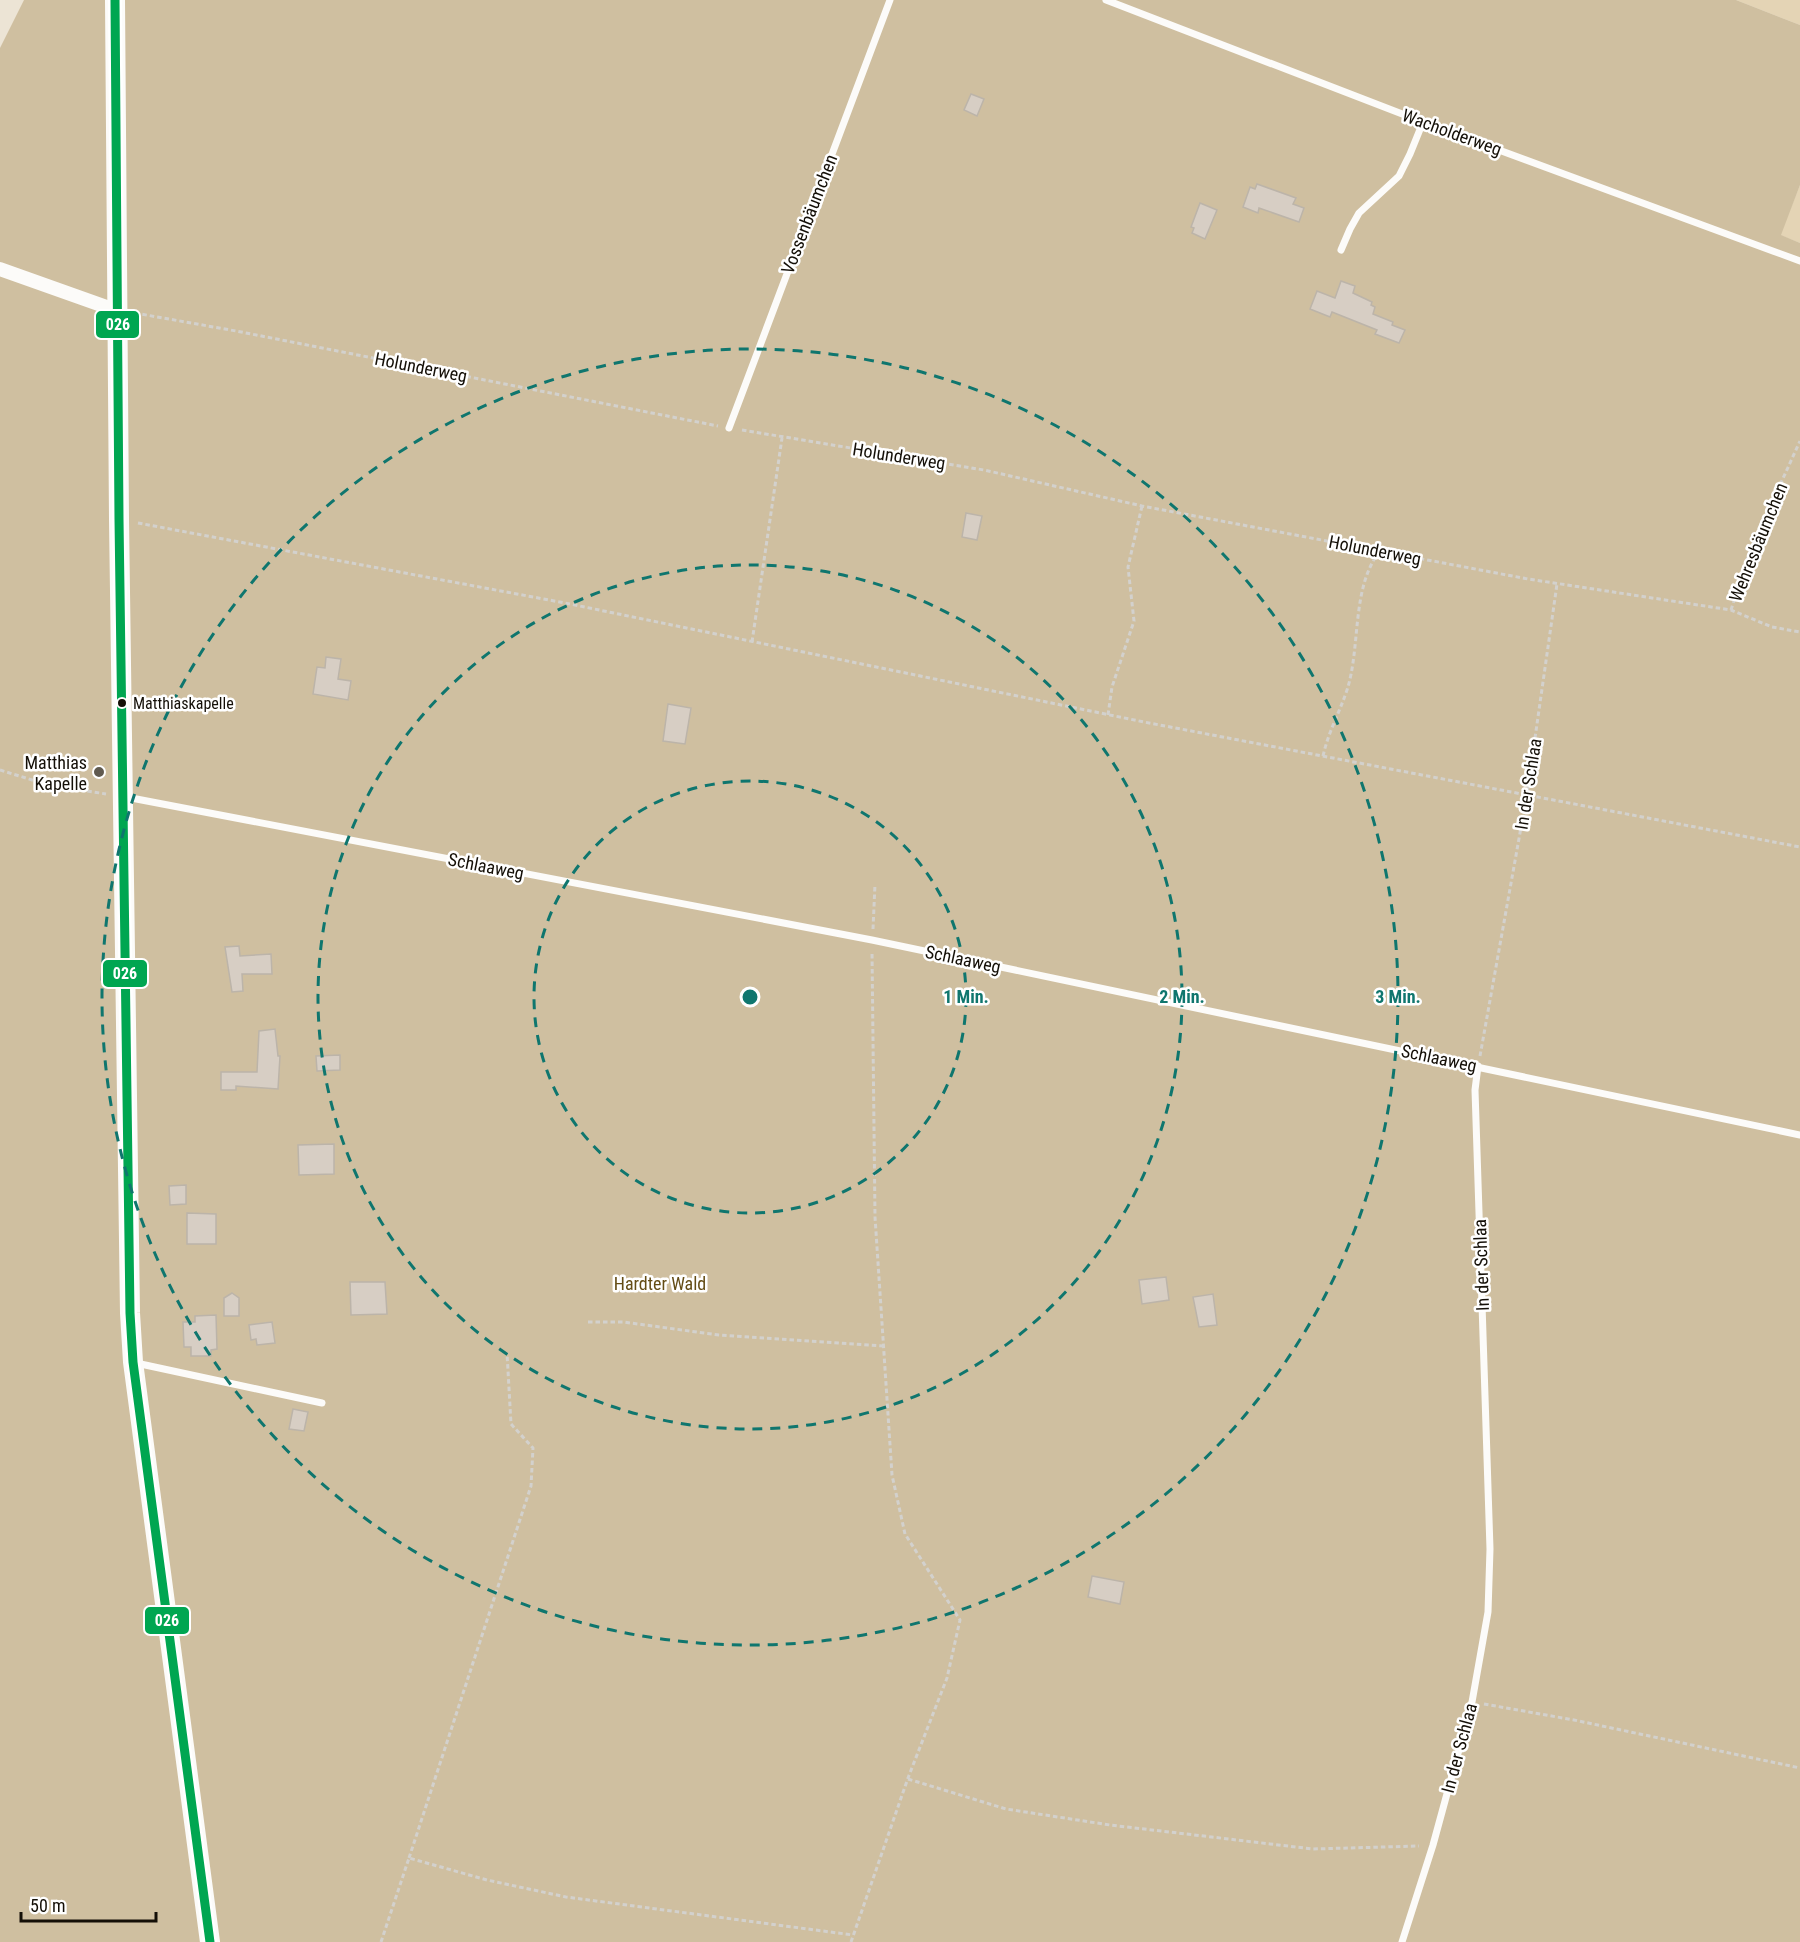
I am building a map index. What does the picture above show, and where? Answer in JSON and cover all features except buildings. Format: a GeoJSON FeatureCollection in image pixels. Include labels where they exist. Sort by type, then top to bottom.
{"type":"FeatureCollection","features":[{"type":"Feature","properties":{"kind":"main road"},"geometry":{"type":"LineString","coordinates":[[115,0],[119,519],[114,795],[130,1313],[134,1362],[210,1942]]}},
{"type":"Feature","properties":{"kind":"street"},"geometry":{"type":"LineString","coordinates":[[0,269],[118,311]]}},
{"type":"Feature","properties":{"kind":"lane","name":"Vossenbäumchen"},"geometry":{"type":"LineString","coordinates":[[729,428],[890,0]]}},
{"type":"Feature","properties":{"kind":"lane","name":"Wacholderweg"},"geometry":{"type":"LineString","coordinates":[[1106,0],[1423,122],[1800,261]]}},
{"type":"Feature","properties":{"kind":"lane"},"geometry":{"type":"LineString","coordinates":[[1341,250],[1359,213],[1399,176],[1423,122]]}},
{"type":"Feature","properties":{"kind":"lane","name":"Schlaaweg"},"geometry":{"type":"LineString","coordinates":[[114,795],[872,940],[1800,1135]]}},
{"type":"Feature","properties":{"kind":"lane","name":"In der Schlaa"},"geometry":{"type":"LineString","coordinates":[[1402,1942],[1433,1845],[1472,1702],[1488,1612],[1490,1549],[1475,1090],[1478,1066]]}},
{"type":"Feature","properties":{"kind":"lane"},"geometry":{"type":"LineString","coordinates":[[134,1362],[322,1403]]}},
{"type":"Feature","properties":{"kind":"path","name":"Holunderweg"},"geometry":{"type":"LineString","coordinates":[[118,311],[236,330],[782,438],[984,470],[1142,506],[1557,584],[1731,610],[1773,627],[1800,632]]}},
{"type":"Feature","properties":{"kind":"path"},"geometry":{"type":"LineString","coordinates":[[752,642],[782,438]]}},
{"type":"Feature","properties":{"kind":"path","name":"Wehresbäumchen"},"geometry":{"type":"LineString","coordinates":[[1731,610],[1750,551],[1800,441]]}},
{"type":"Feature","properties":{"kind":"path"},"geometry":{"type":"LineString","coordinates":[[1108,715],[1115,678],[1134,621],[1128,567],[1142,506]]}},
{"type":"Feature","properties":{"kind":"path"},"geometry":{"type":"LineString","coordinates":[[119,519],[566,603],[1108,715],[1800,847]]}},
{"type":"Feature","properties":{"kind":"path"},"geometry":{"type":"LineString","coordinates":[[1323,756],[1329,732],[1347,691],[1353,664],[1359,606],[1372,561],[1380,550]]}},
{"type":"Feature","properties":{"kind":"path","name":"In der Schlaa"},"geometry":{"type":"LineString","coordinates":[[1478,1066],[1527,794],[1557,584]]}},
{"type":"Feature","properties":{"kind":"path"},"geometry":{"type":"LineString","coordinates":[[0,771],[45,784],[114,795]]}},
{"type":"Feature","properties":{"kind":"path"},"geometry":{"type":"LineString","coordinates":[[852,1942],[908,1779],[947,1678],[960,1620],[905,1533],[892,1475],[875,1217],[872,940],[875,884]]}},
{"type":"Feature","properties":{"kind":"path"},"geometry":{"type":"LineString","coordinates":[[588,1322],[623,1322],[719,1335],[883,1346]]}},
{"type":"Feature","properties":{"kind":"path"},"geometry":{"type":"LineString","coordinates":[[381,1942],[531,1486],[533,1448],[511,1424],[507,1353]]}},
{"type":"Feature","properties":{"kind":"path"},"geometry":{"type":"LineString","coordinates":[[1472,1702],[1574,1720],[1800,1768]]}},
{"type":"Feature","properties":{"kind":"path"},"geometry":{"type":"LineString","coordinates":[[908,1779],[1006,1809],[1110,1825],[1313,1849],[1433,1845]]}},
{"type":"Feature","properties":{"kind":"path"},"geometry":{"type":"LineString","coordinates":[[409,1858],[487,1880],[566,1897],[853,1935]]}},
{"type":"Feature","properties":{"kind":"shaded area"},"geometry":{"type":"Polygon","coordinates":[[[1736,0],[1800,0],[1800,25],[1736,0]]]}},
{"type":"Feature","properties":{"kind":"shaded area"},"geometry":{"type":"Polygon","coordinates":[[[1800,185],[1800,243],[1780,235],[1800,185]]]}},
{"type":"Feature","properties":{"kind":"green space","name":"Hardter Wald"},"geometry":{"type":"Polygon","coordinates":[[[24,0],[1736,0],[1800,25],[1800,185],[1781,235],[1800,243],[1800,1942],[0,1942],[0,48],[24,0]]]}},
{"type":"Feature","properties":{"kind":"transit line","name":"026"},"geometry":{"type":"LineString","coordinates":[[115,0],[119,519],[130,1313],[133,1362],[210,1942]]}},
{"type":"Feature","properties":{"kind":"place","name":"Matthiaskapelle"},"geometry":{"type":"Point","coordinates":[122,703]}},
{"type":"Feature","properties":{"kind":"place","name":"Matthias Kapelle"},"geometry":{"type":"Point","coordinates":[99,772]}}]}
